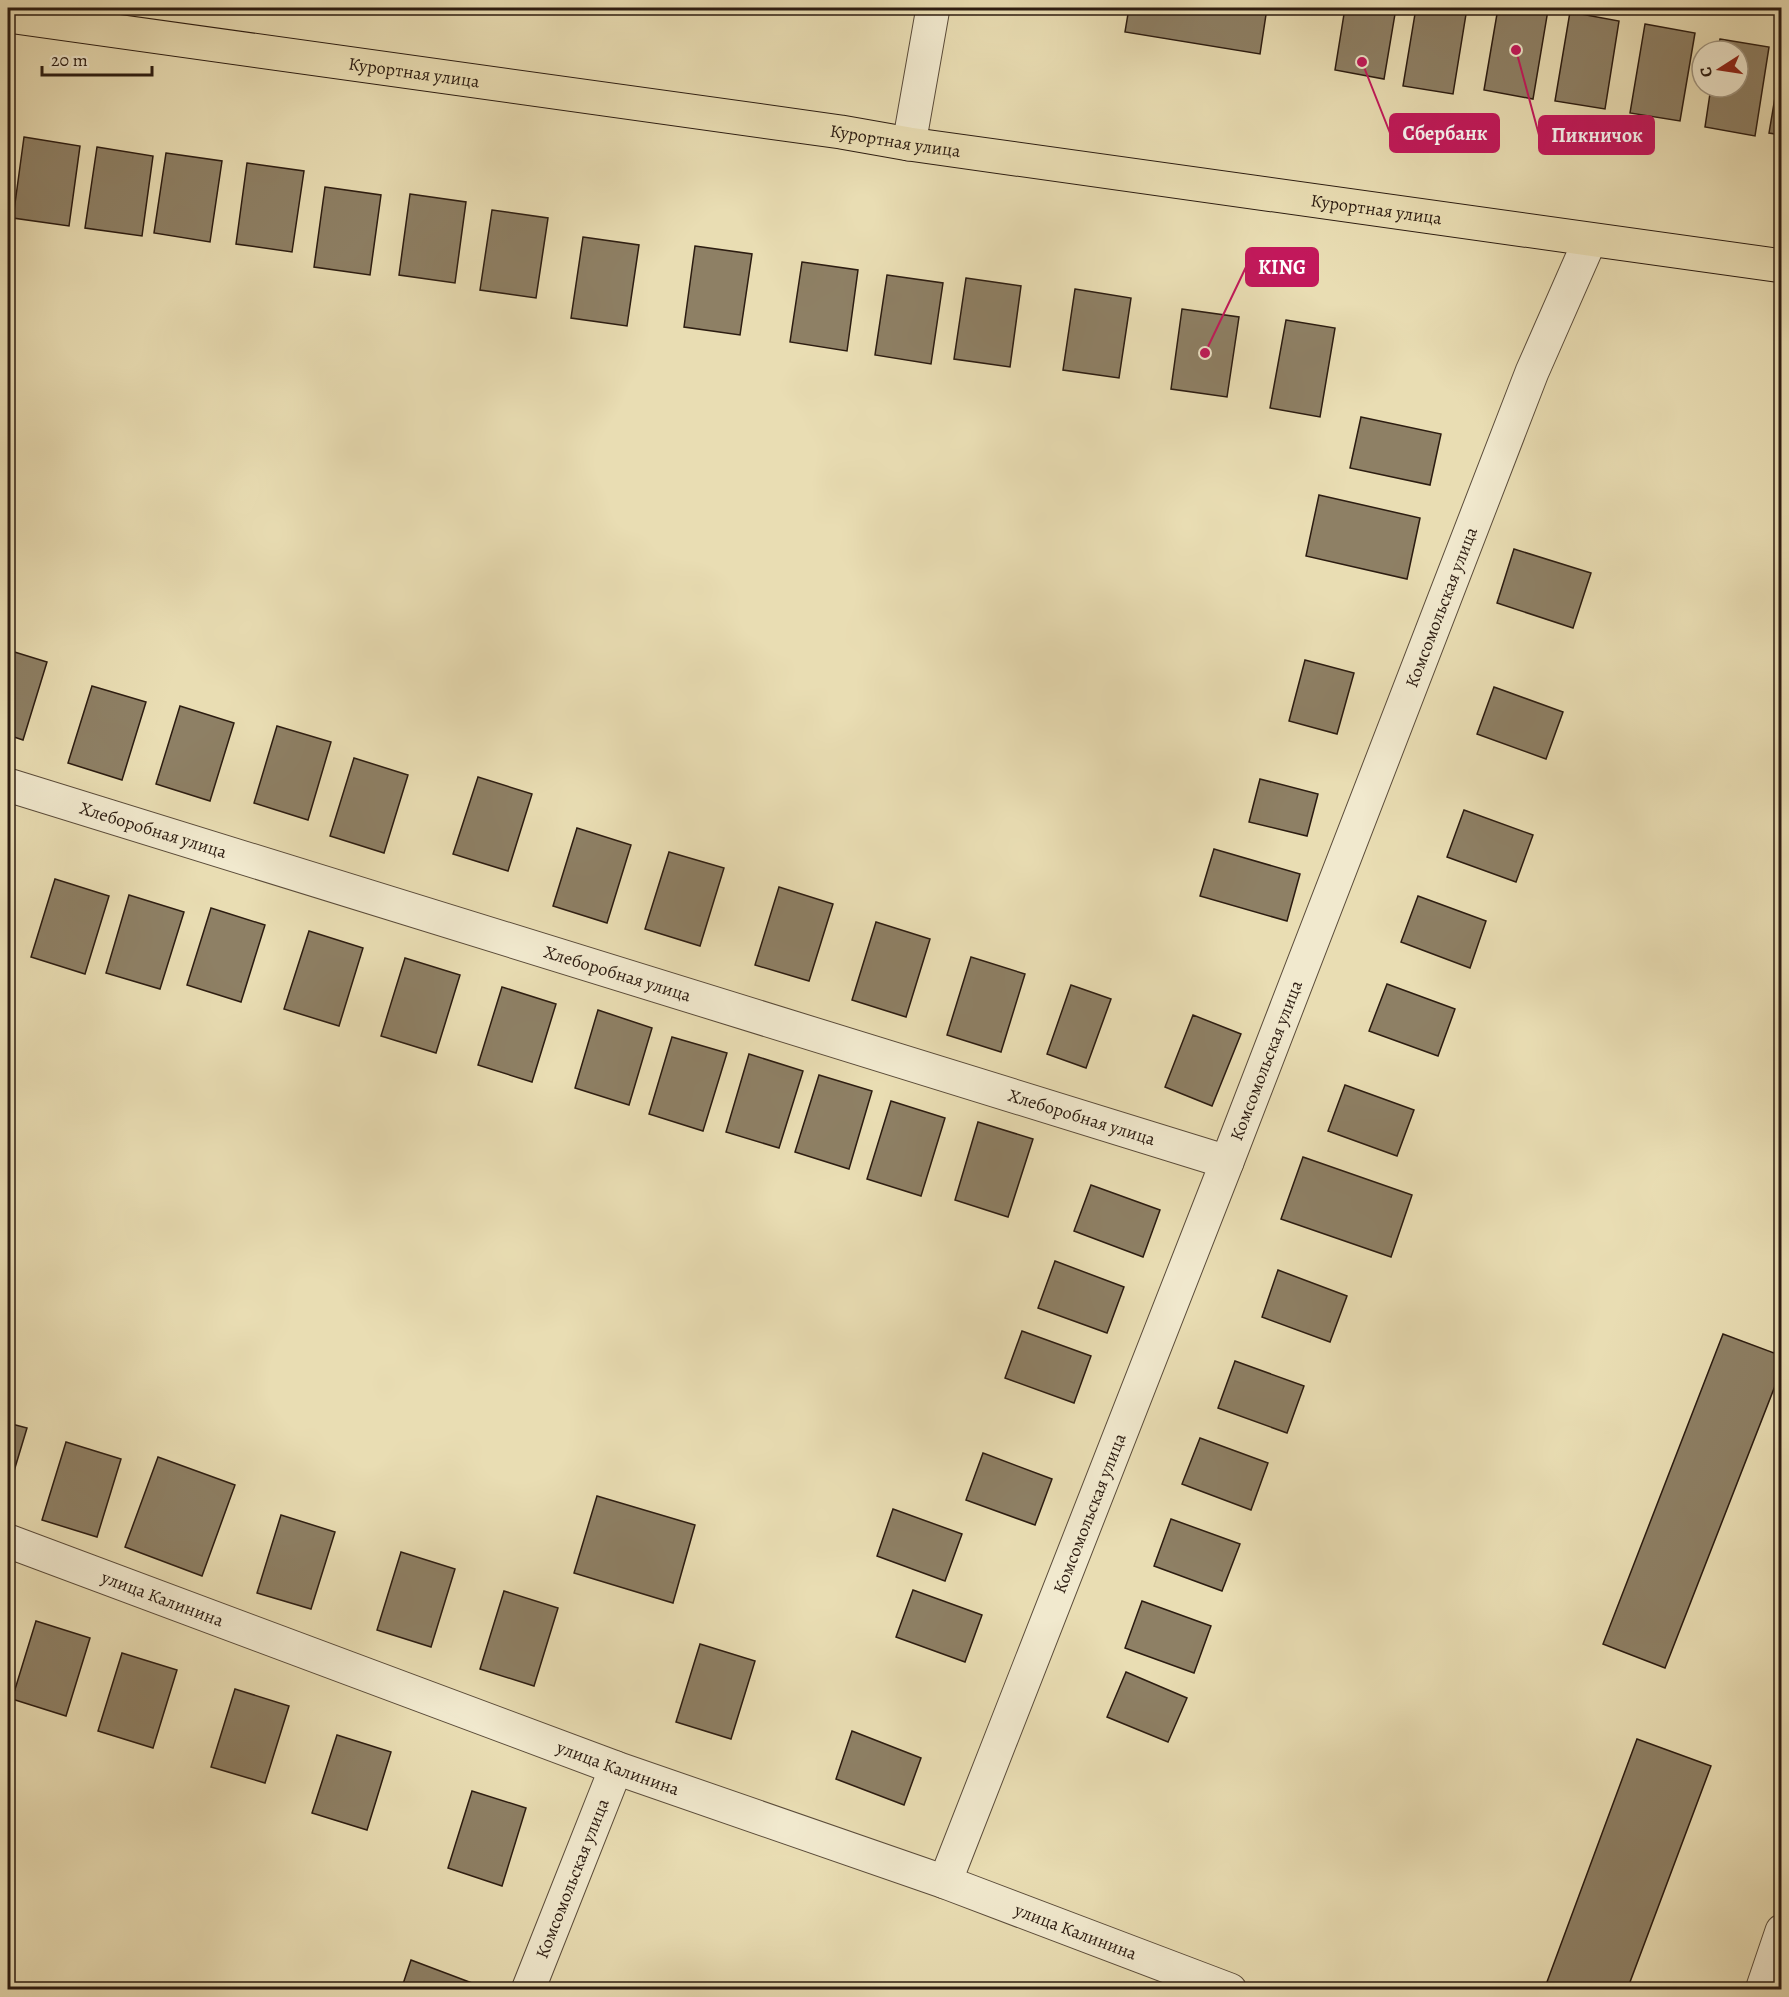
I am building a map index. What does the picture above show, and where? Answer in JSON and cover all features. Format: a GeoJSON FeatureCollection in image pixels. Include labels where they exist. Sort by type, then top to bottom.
{"type":"FeatureCollection","features":[{"type":"Feature","properties":{"kind":"main road","name":"Курортная улица"},"geometry":{"type":"LineString","coordinates":[[8,16],[1782,266]]}},
{"type":"Feature","properties":{"kind":"street"},"geometry":{"type":"LineString","coordinates":[[909,144],[933,8]]}},
{"type":"Feature","properties":{"kind":"street","name":"Комсомольская улица"},"geometry":{"type":"LineString","coordinates":[[945,1882],[1533,372],[1590,240]]}},
{"type":"Feature","properties":{"kind":"street","name":"Хлеборобная улица"},"geometry":{"type":"LineString","coordinates":[[8,785],[1227,1162]]}},
{"type":"Feature","properties":{"kind":"street","name":"улица Калинина"},"geometry":{"type":"LineString","coordinates":[[8,1541],[616,1768],[945,1882],[1230,1989]]}},
{"type":"Feature","properties":{"kind":"street","name":"Комсомольская улица"},"geometry":{"type":"LineString","coordinates":[[528,1989],[616,1768]]}},
{"type":"Feature","properties":{"kind":"street"},"geometry":{"type":"LineString","coordinates":[[1762,1989],[1782,1931]]}},
{"type":"Feature","properties":{"kind":"building"},"geometry":{"type":"Polygon","coordinates":[[[1129,8],[1267,8],[1260,54],[1125,32],[1129,8]]]}},
{"type":"Feature","properties":{"kind":"building"},"geometry":{"type":"Polygon","coordinates":[[[1345,8],[1396,8],[1384,79],[1335,70],[1345,8]]]}},
{"type":"Feature","properties":{"kind":"building"},"geometry":{"type":"Polygon","coordinates":[[[1416,8],[1467,8],[1453,94],[1403,86],[1416,8]]]}},
{"type":"Feature","properties":{"kind":"building"},"geometry":{"type":"Polygon","coordinates":[[[1498,8],[1548,10],[1533,99],[1484,90],[1498,8]]]}},
{"type":"Feature","properties":{"kind":"building"},"geometry":{"type":"Polygon","coordinates":[[[1570,12],[1619,21],[1605,109],[1555,101],[1570,12]]]}},
{"type":"Feature","properties":{"kind":"building"},"geometry":{"type":"Polygon","coordinates":[[[1645,24],[1695,33],[1694,39],[1690,39],[1690,62],[1680,121],[1630,113],[1645,24]]]}},
{"type":"Feature","properties":{"kind":"building"},"geometry":{"type":"Polygon","coordinates":[[[1750,44],[1769,47],[1755,136],[1705,127],[1709,99],[1750,99],[1750,44]]]}},
{"type":"Feature","properties":{"kind":"building"},"geometry":{"type":"Polygon","coordinates":[[[1782,56],[1782,135],[1769,133],[1782,56]]]}},
{"type":"Feature","properties":{"kind":"building"},"geometry":{"type":"Polygon","coordinates":[[[24,137],[80,146],[69,226],[13,218],[24,137]]]}},
{"type":"Feature","properties":{"kind":"building"},"geometry":{"type":"Polygon","coordinates":[[[97,147],[153,156],[142,236],[85,228],[97,147]]]}},
{"type":"Feature","properties":{"kind":"building"},"geometry":{"type":"Polygon","coordinates":[[[166,153],[222,161],[210,242],[154,233],[166,153]]]}},
{"type":"Feature","properties":{"kind":"building"},"geometry":{"type":"Polygon","coordinates":[[[247,163],[304,171],[292,252],[236,244],[247,163]]]}},
{"type":"Feature","properties":{"kind":"building"},"geometry":{"type":"Polygon","coordinates":[[[325,187],[381,195],[370,275],[314,267],[325,187]]]}},
{"type":"Feature","properties":{"kind":"building"},"geometry":{"type":"Polygon","coordinates":[[[410,194],[466,202],[455,283],[399,275],[410,194]]]}},
{"type":"Feature","properties":{"kind":"building"},"geometry":{"type":"Polygon","coordinates":[[[492,210],[548,218],[536,298],[480,290],[492,210]]]}},
{"type":"Feature","properties":{"kind":"building"},"geometry":{"type":"Polygon","coordinates":[[[583,237],[639,245],[627,326],[571,318],[583,237]]]}},
{"type":"Feature","properties":{"kind":"building"},"geometry":{"type":"Polygon","coordinates":[[[695,246],[752,254],[740,335],[684,327],[695,246]]]}},
{"type":"Feature","properties":{"kind":"building"},"geometry":{"type":"Polygon","coordinates":[[[802,262],[858,270],[847,351],[790,342],[802,262]]]}},
{"type":"Feature","properties":{"kind":"building"},"geometry":{"type":"Polygon","coordinates":[[[887,275],[943,283],[931,364],[875,355],[887,275]]]}},
{"type":"Feature","properties":{"kind":"building"},"geometry":{"type":"Polygon","coordinates":[[[966,278],[1021,286],[1010,367],[954,359],[966,278]]]}},
{"type":"Feature","properties":{"kind":"building"},"geometry":{"type":"Polygon","coordinates":[[[1075,289],[1131,298],[1119,378],[1063,370],[1075,289]]]}},
{"type":"Feature","properties":{"kind":"building"},"geometry":{"type":"Polygon","coordinates":[[[1182,309],[1239,317],[1227,397],[1171,389],[1182,309]]]}},
{"type":"Feature","properties":{"kind":"building"},"geometry":{"type":"Polygon","coordinates":[[[1286,320],[1335,328],[1320,417],[1270,408],[1286,320]]]}},
{"type":"Feature","properties":{"kind":"building"},"geometry":{"type":"Polygon","coordinates":[[[1361,417],[1441,434],[1430,485],[1350,468],[1361,417]]]}},
{"type":"Feature","properties":{"kind":"building"},"geometry":{"type":"Polygon","coordinates":[[[1319,495],[1420,518],[1407,579],[1306,556],[1319,495]]]}},
{"type":"Feature","properties":{"kind":"building"},"geometry":{"type":"Polygon","coordinates":[[[1514,549],[1591,573],[1573,628],[1497,603],[1514,549]]]}},
{"type":"Feature","properties":{"kind":"building"},"geometry":{"type":"Polygon","coordinates":[[[8,650],[47,662],[23,740],[8,735],[8,650]]]}},
{"type":"Feature","properties":{"kind":"building"},"geometry":{"type":"Polygon","coordinates":[[[1305,660],[1354,673],[1337,734],[1289,721],[1305,660]]]}},
{"type":"Feature","properties":{"kind":"building"},"geometry":{"type":"Polygon","coordinates":[[[92,686],[146,702],[122,780],[68,763],[92,686]]]}},
{"type":"Feature","properties":{"kind":"building"},"geometry":{"type":"Polygon","coordinates":[[[1494,687],[1563,712],[1546,759],[1477,734],[1494,687]]]}},
{"type":"Feature","properties":{"kind":"building"},"geometry":{"type":"Polygon","coordinates":[[[180,706],[234,723],[210,801],[156,784],[180,706]]]}},
{"type":"Feature","properties":{"kind":"building"},"geometry":{"type":"Polygon","coordinates":[[[277,726],[331,742],[308,820],[254,803],[277,726]]]}},
{"type":"Feature","properties":{"kind":"building"},"geometry":{"type":"Polygon","coordinates":[[[354,758],[408,775],[384,853],[330,836],[354,758]]]}},
{"type":"Feature","properties":{"kind":"building"},"geometry":{"type":"Polygon","coordinates":[[[478,777],[532,794],[508,871],[453,854],[478,777]]]}},
{"type":"Feature","properties":{"kind":"building"},"geometry":{"type":"Polygon","coordinates":[[[1260,779],[1318,794],[1307,836],[1249,822],[1260,779]]]}},
{"type":"Feature","properties":{"kind":"building"},"geometry":{"type":"Polygon","coordinates":[[[1464,810],[1533,835],[1516,882],[1447,857],[1464,810]]]}},
{"type":"Feature","properties":{"kind":"building"},"geometry":{"type":"Polygon","coordinates":[[[577,828],[631,845],[607,923],[553,906],[577,828]]]}},
{"type":"Feature","properties":{"kind":"building"},"geometry":{"type":"Polygon","coordinates":[[[1214,849],[1300,874],[1287,921],[1200,896],[1214,849]]]}},
{"type":"Feature","properties":{"kind":"building"},"geometry":{"type":"Polygon","coordinates":[[[669,852],[724,868],[700,946],[645,929],[669,852]]]}},
{"type":"Feature","properties":{"kind":"building"},"geometry":{"type":"Polygon","coordinates":[[[55,879],[109,896],[85,974],[31,957],[55,879]]]}},
{"type":"Feature","properties":{"kind":"building"},"geometry":{"type":"Polygon","coordinates":[[[779,887],[833,904],[809,981],[755,965],[779,887]]]}},
{"type":"Feature","properties":{"kind":"building"},"geometry":{"type":"Polygon","coordinates":[[[129,895],[184,912],[160,989],[106,973],[129,895]]]}},
{"type":"Feature","properties":{"kind":"building"},"geometry":{"type":"Polygon","coordinates":[[[1418,896],[1486,921],[1470,968],[1401,942],[1418,896]]]}},
{"type":"Feature","properties":{"kind":"building"},"geometry":{"type":"Polygon","coordinates":[[[211,908],[265,925],[241,1002],[187,985],[211,908]]]}},
{"type":"Feature","properties":{"kind":"building"},"geometry":{"type":"Polygon","coordinates":[[[876,922],[930,939],[906,1017],[852,1000],[876,922]]]}},
{"type":"Feature","properties":{"kind":"building"},"geometry":{"type":"Polygon","coordinates":[[[309,931],[363,948],[339,1026],[284,1009],[309,931]]]}},
{"type":"Feature","properties":{"kind":"building"},"geometry":{"type":"Polygon","coordinates":[[[971,957],[1025,974],[1001,1052],[947,1035],[971,957]]]}},
{"type":"Feature","properties":{"kind":"building"},"geometry":{"type":"Polygon","coordinates":[[[405,958],[460,975],[436,1053],[381,1036],[405,958]]]}},
{"type":"Feature","properties":{"kind":"building"},"geometry":{"type":"Polygon","coordinates":[[[1387,984],[1455,1009],[1438,1056],[1369,1031],[1387,984]]]}},
{"type":"Feature","properties":{"kind":"building"},"geometry":{"type":"Polygon","coordinates":[[[1071,985],[1111,999],[1086,1068],[1047,1054],[1071,985]]]}},
{"type":"Feature","properties":{"kind":"building"},"geometry":{"type":"Polygon","coordinates":[[[502,987],[556,1004],[532,1082],[478,1065],[502,987]]]}},
{"type":"Feature","properties":{"kind":"building"},"geometry":{"type":"Polygon","coordinates":[[[598,1010],[652,1028],[629,1105],[575,1088],[598,1010]]]}},
{"type":"Feature","properties":{"kind":"building"},"geometry":{"type":"Polygon","coordinates":[[[1193,1015],[1241,1034],[1212,1106],[1165,1087],[1193,1015]]]}},
{"type":"Feature","properties":{"kind":"building"},"geometry":{"type":"Polygon","coordinates":[[[672,1037],[727,1053],[703,1131],[649,1114],[672,1037]]]}},
{"type":"Feature","properties":{"kind":"building"},"geometry":{"type":"Polygon","coordinates":[[[749,1054],[803,1071],[779,1148],[726,1132],[749,1054]]]}},
{"type":"Feature","properties":{"kind":"building"},"geometry":{"type":"Polygon","coordinates":[[[819,1075],[872,1091],[849,1169],[795,1152],[819,1075]]]}},
{"type":"Feature","properties":{"kind":"building"},"geometry":{"type":"Polygon","coordinates":[[[1345,1085],[1414,1110],[1397,1156],[1328,1131],[1345,1085]]]}},
{"type":"Feature","properties":{"kind":"building"},"geometry":{"type":"Polygon","coordinates":[[[891,1101],[945,1118],[921,1196],[867,1179],[891,1101]]]}},
{"type":"Feature","properties":{"kind":"building"},"geometry":{"type":"Polygon","coordinates":[[[978,1122],[1033,1139],[1008,1217],[955,1200],[978,1122]]]}},
{"type":"Feature","properties":{"kind":"building"},"geometry":{"type":"Polygon","coordinates":[[[1303,1157],[1412,1195],[1391,1257],[1281,1219],[1303,1157]]]}},
{"type":"Feature","properties":{"kind":"building"},"geometry":{"type":"Polygon","coordinates":[[[1091,1185],[1160,1210],[1143,1257],[1074,1231],[1091,1185]]]}},
{"type":"Feature","properties":{"kind":"building"},"geometry":{"type":"Polygon","coordinates":[[[1055,1261],[1124,1287],[1107,1333],[1038,1308],[1055,1261]]]}},
{"type":"Feature","properties":{"kind":"building"},"geometry":{"type":"Polygon","coordinates":[[[1278,1270],[1347,1296],[1330,1342],[1262,1317],[1278,1270]]]}},
{"type":"Feature","properties":{"kind":"building"},"geometry":{"type":"Polygon","coordinates":[[[1022,1331],[1091,1356],[1074,1403],[1005,1378],[1022,1331]]]}},
{"type":"Feature","properties":{"kind":"building"},"geometry":{"type":"Polygon","coordinates":[[[1723,1334],[1782,1356],[1782,1368],[1665,1668],[1603,1644],[1723,1334]]]}},
{"type":"Feature","properties":{"kind":"building"},"geometry":{"type":"Polygon","coordinates":[[[1235,1361],[1304,1386],[1287,1433],[1218,1408],[1235,1361]]]}},
{"type":"Feature","properties":{"kind":"building"},"geometry":{"type":"Polygon","coordinates":[[[8,1423],[27,1428],[8,1491],[8,1423]]]}},
{"type":"Feature","properties":{"kind":"building"},"geometry":{"type":"Polygon","coordinates":[[[1200,1438],[1268,1463],[1251,1510],[1182,1484],[1200,1438]]]}},
{"type":"Feature","properties":{"kind":"building"},"geometry":{"type":"Polygon","coordinates":[[[66,1442],[121,1459],[97,1537],[42,1520],[66,1442]]]}},
{"type":"Feature","properties":{"kind":"building"},"geometry":{"type":"Polygon","coordinates":[[[983,1453],[1052,1479],[1035,1525],[966,1500],[983,1453]]]}},
{"type":"Feature","properties":{"kind":"building"},"geometry":{"type":"Polygon","coordinates":[[[158,1457],[235,1485],[202,1576],[125,1547],[158,1457]]]}},
{"type":"Feature","properties":{"kind":"building"},"geometry":{"type":"Polygon","coordinates":[[[597,1496],[695,1525],[673,1603],[574,1573],[597,1496]]]}},
{"type":"Feature","properties":{"kind":"building"},"geometry":{"type":"Polygon","coordinates":[[[893,1509],[962,1534],[945,1581],[877,1556],[893,1509]]]}},
{"type":"Feature","properties":{"kind":"building"},"geometry":{"type":"Polygon","coordinates":[[[281,1515],[335,1532],[311,1609],[257,1593],[281,1515]]]}},
{"type":"Feature","properties":{"kind":"building"},"geometry":{"type":"Polygon","coordinates":[[[1171,1519],[1240,1544],[1222,1591],[1154,1566],[1171,1519]]]}},
{"type":"Feature","properties":{"kind":"building"},"geometry":{"type":"Polygon","coordinates":[[[401,1552],[455,1569],[431,1647],[377,1630],[401,1552]]]}},
{"type":"Feature","properties":{"kind":"building"},"geometry":{"type":"Polygon","coordinates":[[[913,1590],[982,1615],[965,1662],[896,1637],[913,1590]]]}},
{"type":"Feature","properties":{"kind":"building"},"geometry":{"type":"Polygon","coordinates":[[[504,1591],[558,1608],[534,1686],[480,1669],[504,1591]]]}},
{"type":"Feature","properties":{"kind":"building"},"geometry":{"type":"Polygon","coordinates":[[[1142,1601],[1211,1626],[1194,1673],[1125,1648],[1142,1601]]]}},
{"type":"Feature","properties":{"kind":"building"},"geometry":{"type":"Polygon","coordinates":[[[36,1621],[90,1638],[66,1716],[12,1699],[36,1621]]]}},
{"type":"Feature","properties":{"kind":"building"},"geometry":{"type":"Polygon","coordinates":[[[700,1644],[755,1661],[731,1739],[676,1722],[700,1644]]]}},
{"type":"Feature","properties":{"kind":"building"},"geometry":{"type":"Polygon","coordinates":[[[122,1653],[177,1670],[153,1748],[98,1731],[122,1653]]]}},
{"type":"Feature","properties":{"kind":"building"},"geometry":{"type":"Polygon","coordinates":[[[1126,1672],[1187,1698],[1168,1742],[1107,1717],[1126,1672]]]}},
{"type":"Feature","properties":{"kind":"building"},"geometry":{"type":"Polygon","coordinates":[[[235,1689],[289,1706],[265,1783],[211,1767],[235,1689]]]}},
{"type":"Feature","properties":{"kind":"building"},"geometry":{"type":"Polygon","coordinates":[[[852,1731],[921,1758],[904,1805],[836,1779],[852,1731]]]}},
{"type":"Feature","properties":{"kind":"building"},"geometry":{"type":"Polygon","coordinates":[[[337,1735],[391,1752],[367,1830],[312,1813],[337,1735]]]}},
{"type":"Feature","properties":{"kind":"building"},"geometry":{"type":"Polygon","coordinates":[[[1637,1739],[1711,1766],[1627,1990],[1544,1990],[1637,1739]]]}},
{"type":"Feature","properties":{"kind":"building"},"geometry":{"type":"Polygon","coordinates":[[[472,1791],[526,1808],[502,1886],[448,1868],[472,1791]]]}},
{"type":"Feature","properties":{"kind":"building"},"geometry":{"type":"Polygon","coordinates":[[[411,1960],[480,1986],[479,1990],[401,1990],[411,1960]]]}},
{"type":"Feature","properties":{"kind":"place","name":"Пикничок"},"geometry":{"type":"Point","coordinates":[1516,50]}},
{"type":"Feature","properties":{"kind":"place","name":"Сбербанк"},"geometry":{"type":"Point","coordinates":[1362,62]}},
{"type":"Feature","properties":{"kind":"place","name":"KING"},"geometry":{"type":"Point","coordinates":[1205,353]}}]}
